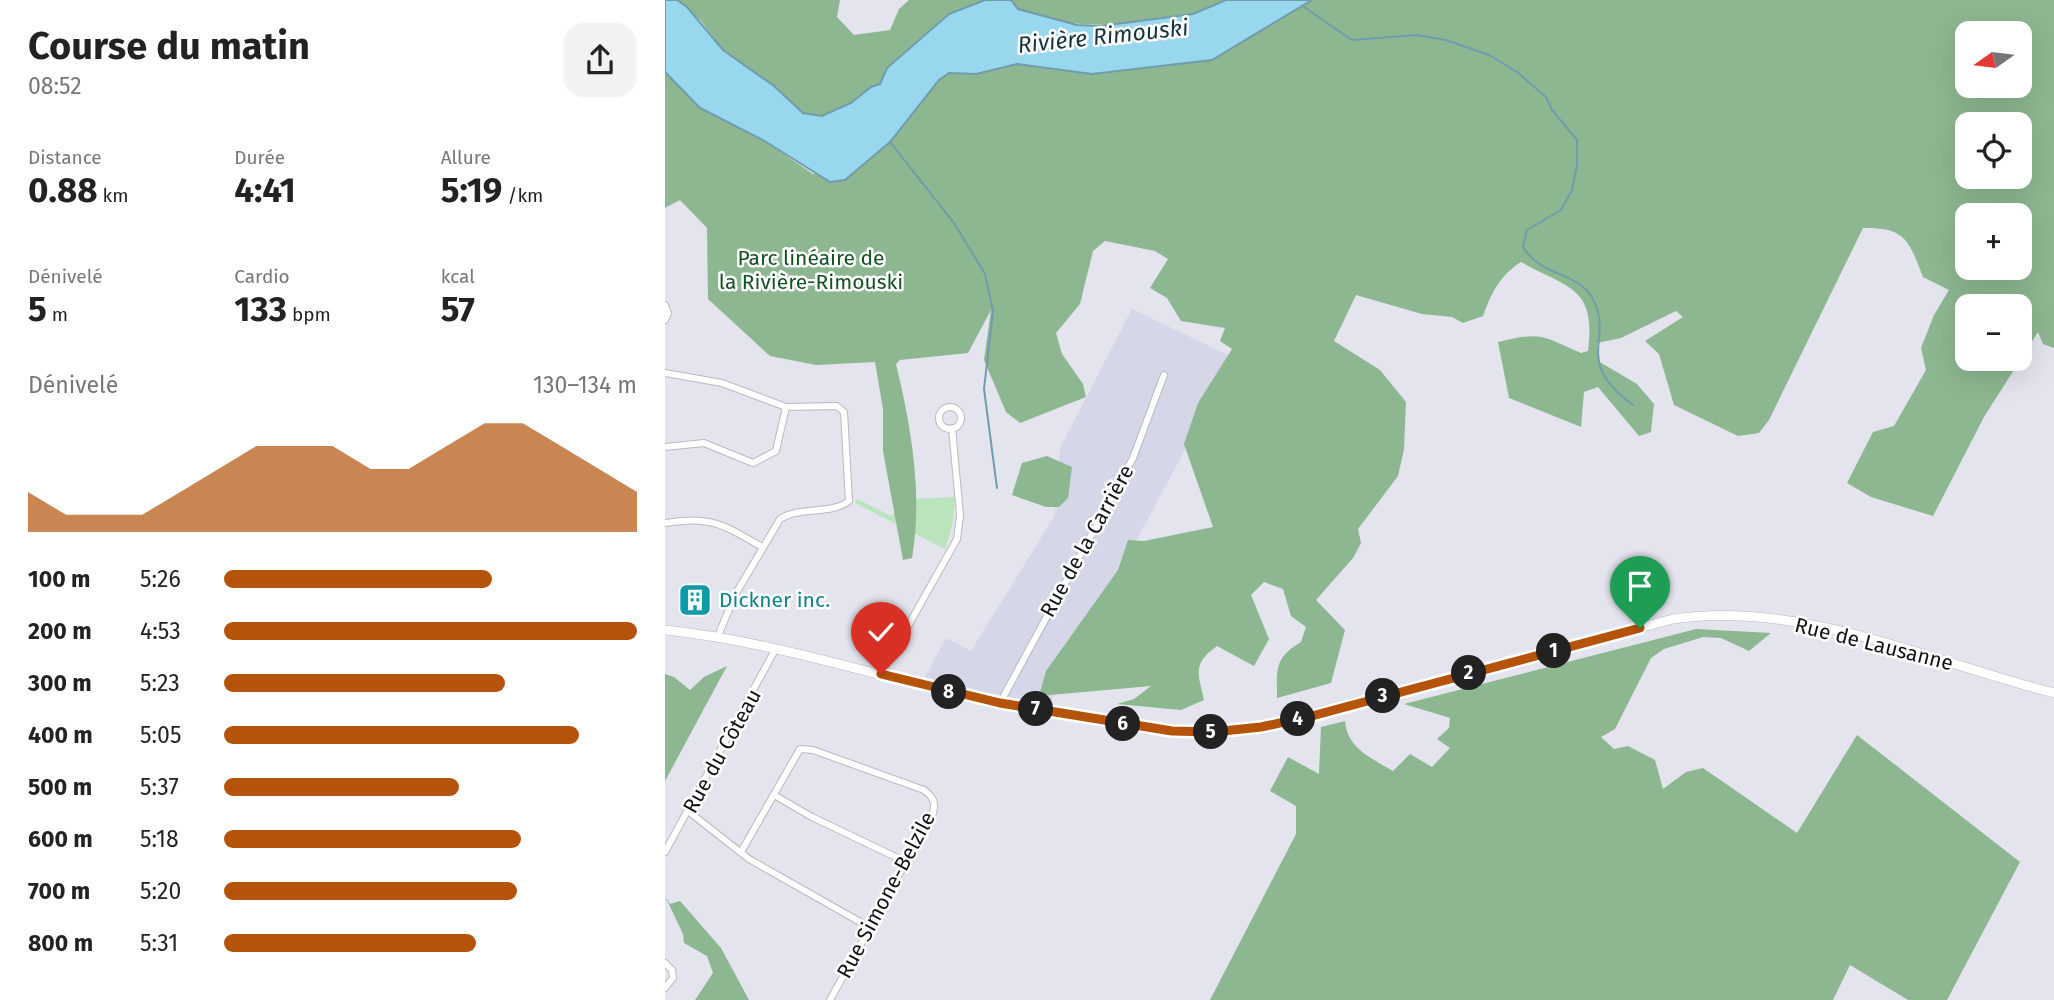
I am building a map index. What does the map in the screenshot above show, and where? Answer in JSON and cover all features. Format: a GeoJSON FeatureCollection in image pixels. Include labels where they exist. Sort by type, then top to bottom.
{"type":"FeatureCollection","features":[{"type":"Feature","properties":{"kind":"street"},"geometry":{"type":"LineString","coordinates":[[665,305],[668,313],[665,320]]}},
{"type":"Feature","properties":{"kind":"street"},"geometry":{"type":"LineString","coordinates":[[665,373],[722,383],[786,407],[842,408],[846,424],[850,497],[846,504],[790,513],[780,519],[735,595],[718,636]]}},
{"type":"Feature","properties":{"kind":"street","name":"Rue de la Carrière"},"geometry":{"type":"LineString","coordinates":[[1000,703],[1133,458],[1164,375]]}},
{"type":"Feature","properties":{"kind":"street"},"geometry":{"type":"LineString","coordinates":[[665,447],[703,443],[753,463],[760,462],[776,450],[786,407]]}},
{"type":"Feature","properties":{"kind":"street"},"geometry":{"type":"LineString","coordinates":[[881,674],[957,539],[960,514],[953,428]]}},
{"type":"Feature","properties":{"kind":"street"},"geometry":{"type":"LineString","coordinates":[[665,523],[689,519],[716,521],[762,547]]}},
{"type":"Feature","properties":{"kind":"street","name":"Rue de Lausanne"},"geometry":{"type":"LineString","coordinates":[[665,630],[718,636],[776,648],[1000,703],[1172,731],[1213,732],[1261,727],[1662,622],[1700,615],[1786,622],[1860,637],[2054,693]]}},
{"type":"Feature","properties":{"kind":"street","name":"Rue du Côteau"},"geometry":{"type":"LineString","coordinates":[[665,852],[776,648]]}},
{"type":"Feature","properties":{"kind":"street","name":"Rue Simone-Belzile"},"geometry":{"type":"LineString","coordinates":[[741,852],[797,753],[806,748],[924,790],[932,797],[935,806],[830,1000]]}},
{"type":"Feature","properties":{"kind":"street"},"geometry":{"type":"LineString","coordinates":[[774,795],[812,817],[906,862]]}},
{"type":"Feature","properties":{"kind":"street"},"geometry":{"type":"LineString","coordinates":[[688,811],[741,852],[869,927]]}},
{"type":"Feature","properties":{"kind":"street"},"geometry":{"type":"LineString","coordinates":[[665,963],[672,970],[674,978],[665,988]]}},
{"type":"Feature","properties":{"kind":"shaded area"},"geometry":{"type":"Polygon","coordinates":[[[1132,309],[1234,358],[1049,704],[923,681],[946,638],[971,651],[1055,515],[1060,448],[1132,309]]]}},
{"type":"Feature","properties":{"kind":"green space"},"geometry":{"type":"Polygon","coordinates":[[[677,0],[840,0],[837,17],[854,35],[890,30],[899,9],[909,0],[986,0],[949,14],[887,68],[880,84],[871,87],[851,103],[821,116],[803,113],[774,86],[723,50],[701,21],[677,0]]]}},
{"type":"Feature","properties":{"kind":"green space"},"geometry":{"type":"Polygon","coordinates":[[[1008,0],[1226,0],[1181,16],[1094,25],[1041,18],[1018,9],[1008,0]]]}},
{"type":"Feature","properties":{"kind":"green space","name":"Parc linéaire de la Rivière-Rimouski"},"geometry":{"type":"Polygon","coordinates":[[[1312,0],[2054,0],[2054,348],[2043,344],[2038,332],[2032,341],[2032,294],[1955,294],[1955,371],[2013,371],[1984,417],[1933,516],[1871,497],[1847,483],[1873,432],[1894,426],[1926,370],[1921,348],[1934,315],[1949,290],[1923,277],[1909,245],[1889,230],[1863,228],[1769,420],[1759,433],[1738,436],[1674,405],[1659,354],[1645,341],[1683,317],[1676,311],[1621,338],[1597,343],[1598,361],[1637,384],[1654,404],[1651,432],[1639,436],[1598,387],[1584,392],[1581,427],[1509,398],[1498,342],[1533,336],[1549,339],[1581,353],[1588,351],[1588,314],[1583,302],[1566,285],[1521,262],[1507,273],[1497,286],[1483,316],[1463,323],[1452,317],[1422,314],[1356,295],[1334,341],[1380,370],[1406,402],[1404,449],[1398,476],[1358,529],[1361,543],[1353,558],[1316,600],[1345,630],[1331,683],[1277,698],[1279,665],[1286,653],[1301,642],[1306,627],[1291,616],[1283,589],[1264,582],[1251,595],[1269,639],[1254,666],[1217,646],[1209,652],[1199,670],[1204,700],[1181,710],[1117,704],[1134,699],[1151,686],[1039,696],[1046,671],[1118,570],[1128,540],[1144,541],[1213,527],[1184,444],[1198,403],[1232,349],[1220,341],[1225,328],[1181,321],[1167,298],[1150,288],[1168,259],[1155,251],[1105,241],[1093,251],[1080,304],[1056,333],[1062,354],[1083,384],[1086,397],[1020,423],[1006,412],[984,360],[991,310],[968,353],[900,360],[896,364],[911,436],[916,485],[912,558],[903,560],[883,451],[883,409],[875,362],[816,365],[770,356],[708,299],[707,228],[680,200],[665,208],[665,72],[700,108],[763,140],[813,174],[856,172],[890,142],[939,80],[949,73],[976,74],[1017,64],[1092,74],[1212,60],[1312,0]]]}},
{"type":"Feature","properties":{"kind":"green space"},"geometry":{"type":"Polygon","coordinates":[[[1047,456],[1072,467],[1068,498],[1059,507],[1046,507],[1012,495],[1022,463],[1047,456]]]}},
{"type":"Feature","properties":{"kind":"green space"},"geometry":{"type":"Polygon","coordinates":[[[955,497],[953,522],[945,549],[855,503],[857,499],[891,516],[909,499],[955,497]]]}},
{"type":"Feature","properties":{"kind":"green space"},"geometry":{"type":"Polygon","coordinates":[[[1696,629],[1771,633],[1749,651],[1721,638],[1703,637],[1664,649],[1651,658],[1615,729],[1601,737],[1614,749],[1628,746],[1655,760],[1663,789],[1686,772],[1703,768],[1797,833],[1857,735],[2020,862],[1947,1000],[1908,1000],[1850,965],[1833,1000],[1210,1000],[1296,834],[1296,806],[1270,791],[1288,757],[1319,774],[1321,727],[1345,721],[1355,745],[1393,771],[1410,754],[1432,767],[1450,748],[1437,739],[1449,728],[1450,718],[1404,704],[1696,629]]]}},
{"type":"Feature","properties":{"kind":"green space"},"geometry":{"type":"Polygon","coordinates":[[[727,666],[665,781],[665,674],[674,677],[690,690],[704,677],[727,666]]]}},
{"type":"Feature","properties":{"kind":"green space"},"geometry":{"type":"Polygon","coordinates":[[[665,896],[670,904],[680,901],[721,948],[749,1000],[695,1000],[713,973],[707,956],[684,943],[683,934],[665,896]]]}},
{"type":"Feature","properties":{"kind":"water","name":"Rivière Rimouski"},"geometry":{"type":"Polygon","coordinates":[[[665,0],[677,0],[687,7],[723,50],[774,86],[803,113],[822,116],[851,103],[871,87],[880,84],[887,68],[949,14],[985,0],[1011,0],[1018,9],[1077,25],[1101,26],[1193,14],[1226,0],[1312,0],[1212,60],[1092,74],[1017,64],[976,74],[949,73],[939,80],[890,142],[845,180],[830,182],[763,140],[700,108],[665,72],[665,0]]]}},
{"type":"Feature","properties":{"kind":"waterway"},"geometry":{"type":"LineString","coordinates":[[1304,7],[1352,40],[1417,35],[1446,40],[1489,55],[1517,72],[1546,97],[1552,110],[1577,140],[1577,165],[1572,190],[1561,210],[1527,230],[1523,247],[1539,264],[1577,283],[1591,296],[1598,311],[1599,361],[1604,374],[1614,389],[1633,405]]}},
{"type":"Feature","properties":{"kind":"waterway"},"geometry":{"type":"LineString","coordinates":[[890,142],[954,223],[985,274],[993,311],[984,389],[997,488]]}},
{"type":"Feature","properties":{"kind":"place","name":"Dickner inc."},"geometry":{"type":"Point","coordinates":[695,600]}},
{"type":"Feature","properties":{"kind":"route"},"geometry":{"type":"LineString","coordinates":[[881,674],[941,691],[1000,703],[1139,727],[1213,732],[1261,727],[1308,717],[1640,628]]}}]}
